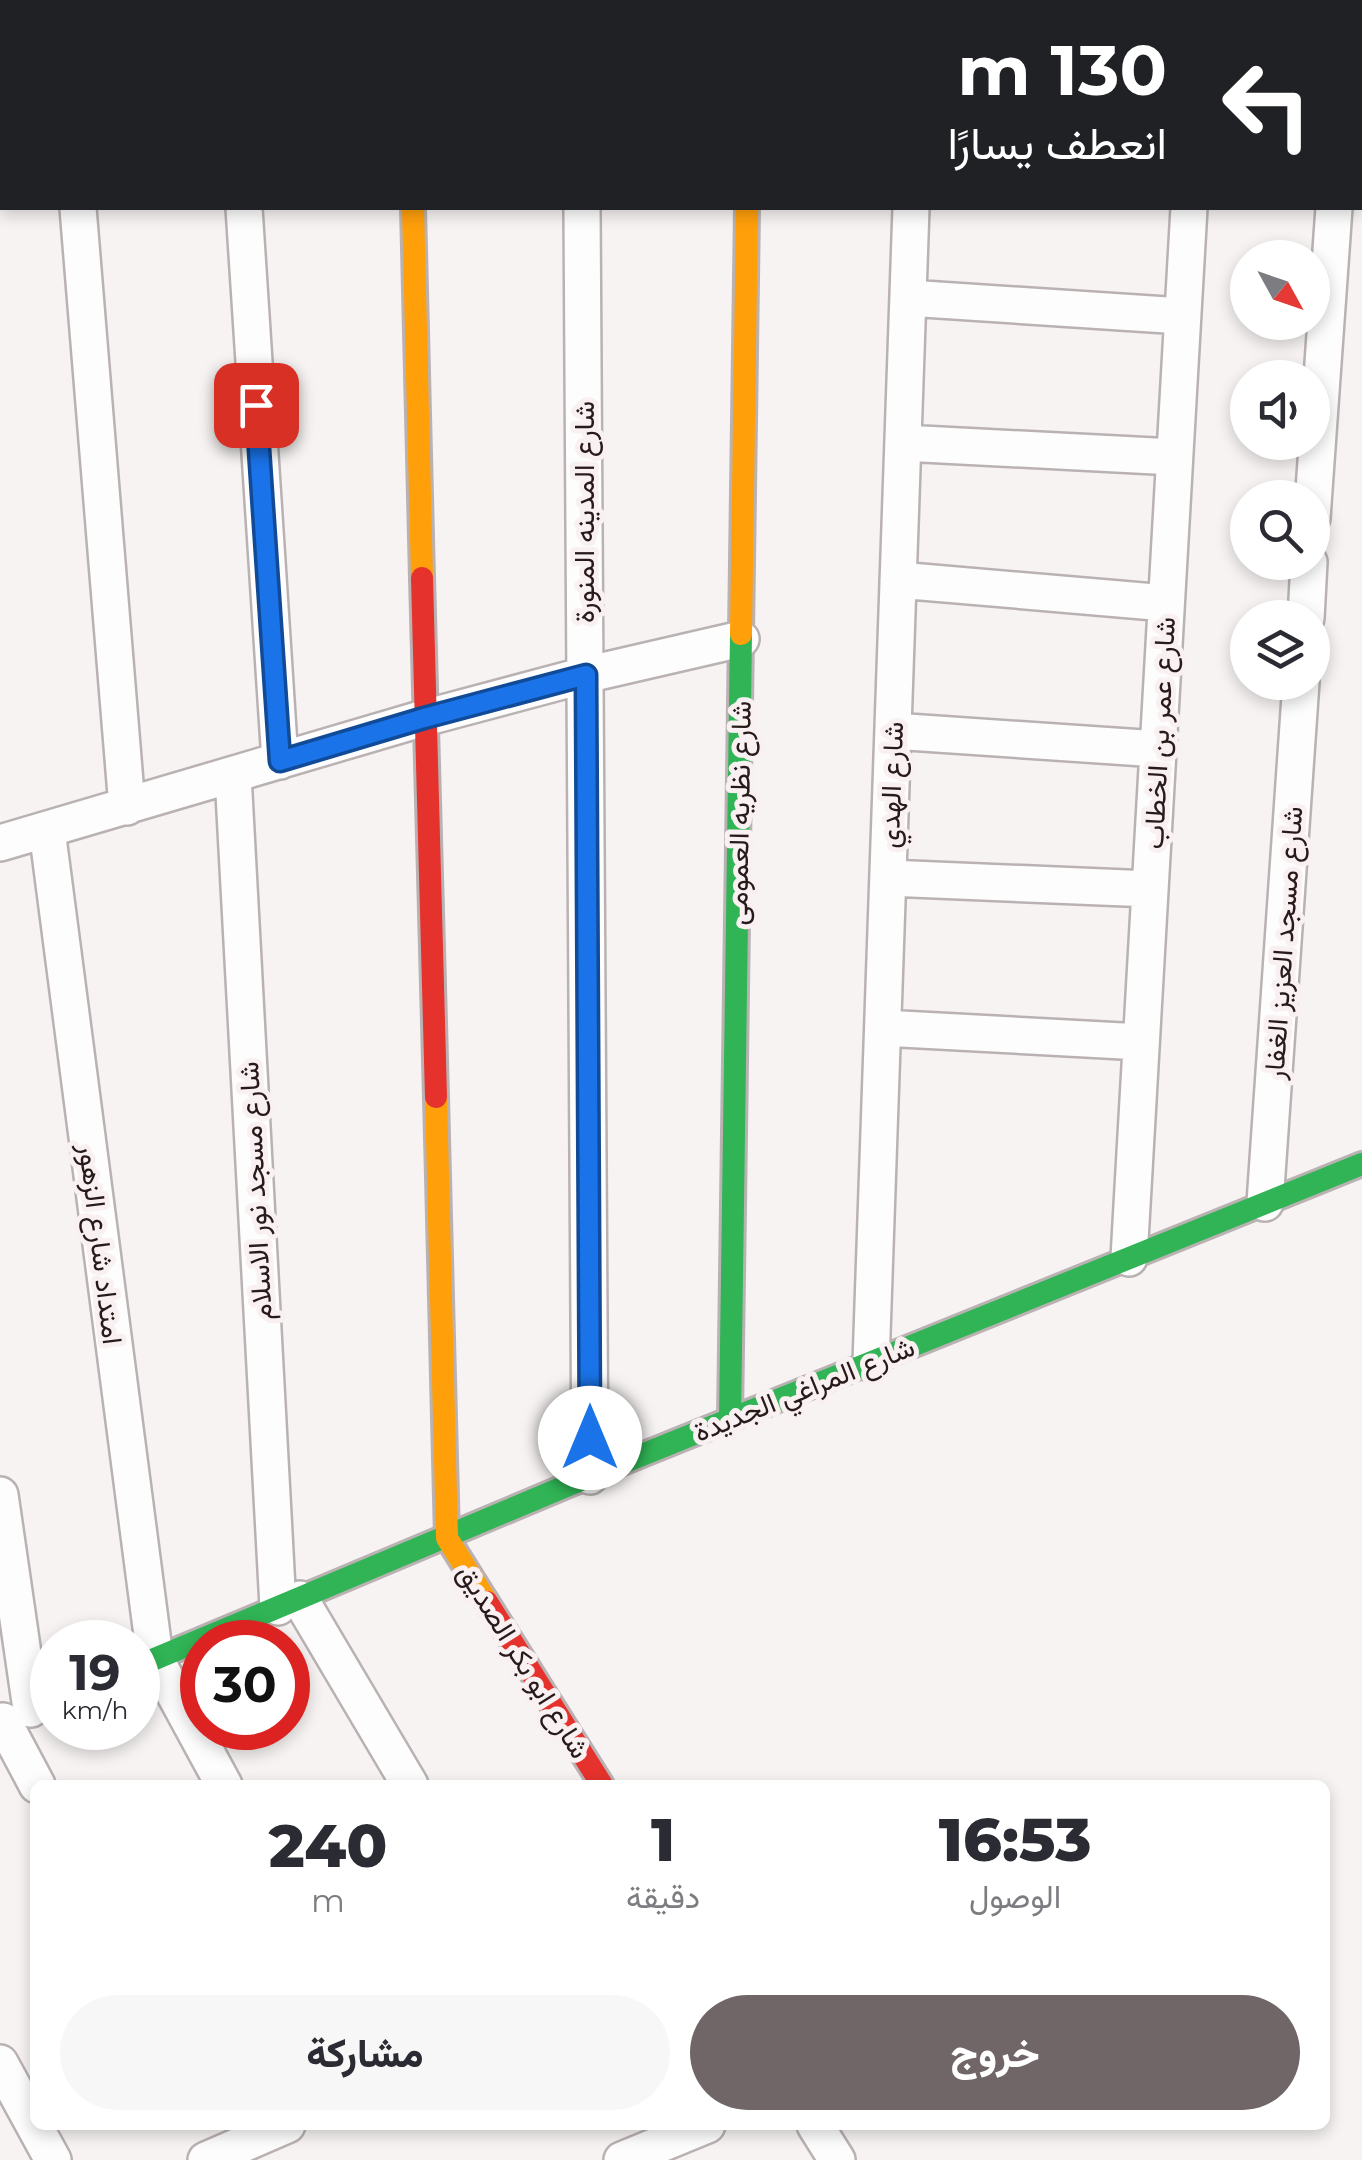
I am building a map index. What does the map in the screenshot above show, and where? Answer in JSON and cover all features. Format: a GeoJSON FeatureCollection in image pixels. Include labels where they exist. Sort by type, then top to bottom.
{"type":"FeatureCollection","features":[{"type":"Feature","properties":{"kind":"street"},"geometry":{"type":"LineString","coordinates":[[78,210],[126,806]]}},
{"type":"Feature","properties":{"kind":"street"},"geometry":{"type":"LineString","coordinates":[[244,210],[280,761]]}},
{"type":"Feature","properties":{"kind":"street"},"geometry":{"type":"LineString","coordinates":[[413,210],[447,1538]]}},
{"type":"Feature","properties":{"kind":"street","name":"شارع المدينه المنورة"},"geometry":{"type":"LineString","coordinates":[[582,210],[590,1476]]}},
{"type":"Feature","properties":{"kind":"street","name":"شارع نظريه العمومى"},"geometry":{"type":"LineString","coordinates":[[730,1418],[747,210]]}},
{"type":"Feature","properties":{"kind":"street","name":"شارع الهدي"},"geometry":{"type":"LineString","coordinates":[[871,1363],[911,210]]}},
{"type":"Feature","properties":{"kind":"street","name":"شارع عمر بن الخطاب"},"geometry":{"type":"LineString","coordinates":[[1129,1258],[1188,210]]}},
{"type":"Feature","properties":{"kind":"street"},"geometry":{"type":"LineString","coordinates":[[1315,480],[1334,210]]}},
{"type":"Feature","properties":{"kind":"street"},"geometry":{"type":"LineString","coordinates":[[908,298],[1182,316]]}},
{"type":"Feature","properties":{"kind":"street"},"geometry":{"type":"LineString","coordinates":[[903,443],[1174,457]]}},
{"type":"Feature","properties":{"kind":"street"},"geometry":{"type":"LineString","coordinates":[[898,580],[1166,603]]}},
{"type":"Feature","properties":{"kind":"street"},"geometry":{"type":"LineString","coordinates":[[0,843],[424,718],[741,639]]}},
{"type":"Feature","properties":{"kind":"street","name":"شارع مسجد العزيز الغفار"},"geometry":{"type":"LineString","coordinates":[[1265,1204],[1300,700]]}},
{"type":"Feature","properties":{"kind":"street"},"geometry":{"type":"LineString","coordinates":[[893,731],[1158,750]]}},
{"type":"Feature","properties":{"kind":"street","name":"شارع مسجد نور الاسلام"},"geometry":{"type":"LineString","coordinates":[[233,776],[289,1603]]}},
{"type":"Feature","properties":{"kind":"street","name":"امتداد شارع الزهور"},"geometry":{"type":"LineString","coordinates":[[47,830],[141,1620]]}},
{"type":"Feature","properties":{"kind":"street"},"geometry":{"type":"LineString","coordinates":[[888,878],[1150,890]]}},
{"type":"Feature","properties":{"kind":"street"},"geometry":{"type":"LineString","coordinates":[[883,1028],[1141,1042]]}},
{"type":"Feature","properties":{"kind":"street","name":"شارع المراغي الجديدة"},"geometry":{"type":"LineString","coordinates":[[160,1656],[730,1418],[1362,1164]]}},
{"type":"Feature","properties":{"kind":"street"},"geometry":{"type":"LineString","coordinates":[[0,1495],[22,1713],[36,1780]]}},
{"type":"Feature","properties":{"kind":"street","name":"شارع ابو بكر الصديق"},"geometry":{"type":"LineString","coordinates":[[447,1538],[599,1780]]}},
{"type":"Feature","properties":{"kind":"street"},"geometry":{"type":"LineString","coordinates":[[289,1603],[407,1780]]}},
{"type":"Feature","properties":{"kind":"street"},"geometry":{"type":"LineString","coordinates":[[160,1684],[221,1780]]}},
{"type":"Feature","properties":{"kind":"street"},"geometry":{"type":"LineString","coordinates":[[0,2063],[30,2118]]}},
{"type":"Feature","properties":{"kind":"street"},"geometry":{"type":"LineString","coordinates":[[37,2130],[53,2160]]}},
{"type":"Feature","properties":{"kind":"street"},"geometry":{"type":"LineString","coordinates":[[220,2144],[270,2130]]}},
{"type":"Feature","properties":{"kind":"street"},"geometry":{"type":"LineString","coordinates":[[622,2160],[695,2130]]}},
{"type":"Feature","properties":{"kind":"street"},"geometry":{"type":"LineString","coordinates":[[818,2130],[837,2160]]}},
{"type":"Feature","properties":{"kind":"traffic: fast"},"geometry":{"type":"LineString","coordinates":[[730,1419],[741,634]]}},
{"type":"Feature","properties":{"kind":"traffic: fast"},"geometry":{"type":"LineString","coordinates":[[160,1657],[590,1476],[1362,1164]]}},
{"type":"Feature","properties":{"kind":"traffic: slow"},"geometry":{"type":"LineString","coordinates":[[413,210],[422,578]]}},
{"type":"Feature","properties":{"kind":"traffic: slow"},"geometry":{"type":"LineString","coordinates":[[741,634],[747,210]]}},
{"type":"Feature","properties":{"kind":"traffic: slow"},"geometry":{"type":"LineString","coordinates":[[436,1097],[447,1538],[487,1602]]}},
{"type":"Feature","properties":{"kind":"traffic: jam"},"geometry":{"type":"LineString","coordinates":[[422,578],[436,1097]]}},
{"type":"Feature","properties":{"kind":"traffic: jam"},"geometry":{"type":"LineString","coordinates":[[487,1602],[599,1780]]}},
{"type":"Feature","properties":{"kind":"route"},"geometry":{"type":"LineString","coordinates":[[256,405],[280,761],[586,675],[590,1438]]}}]}
